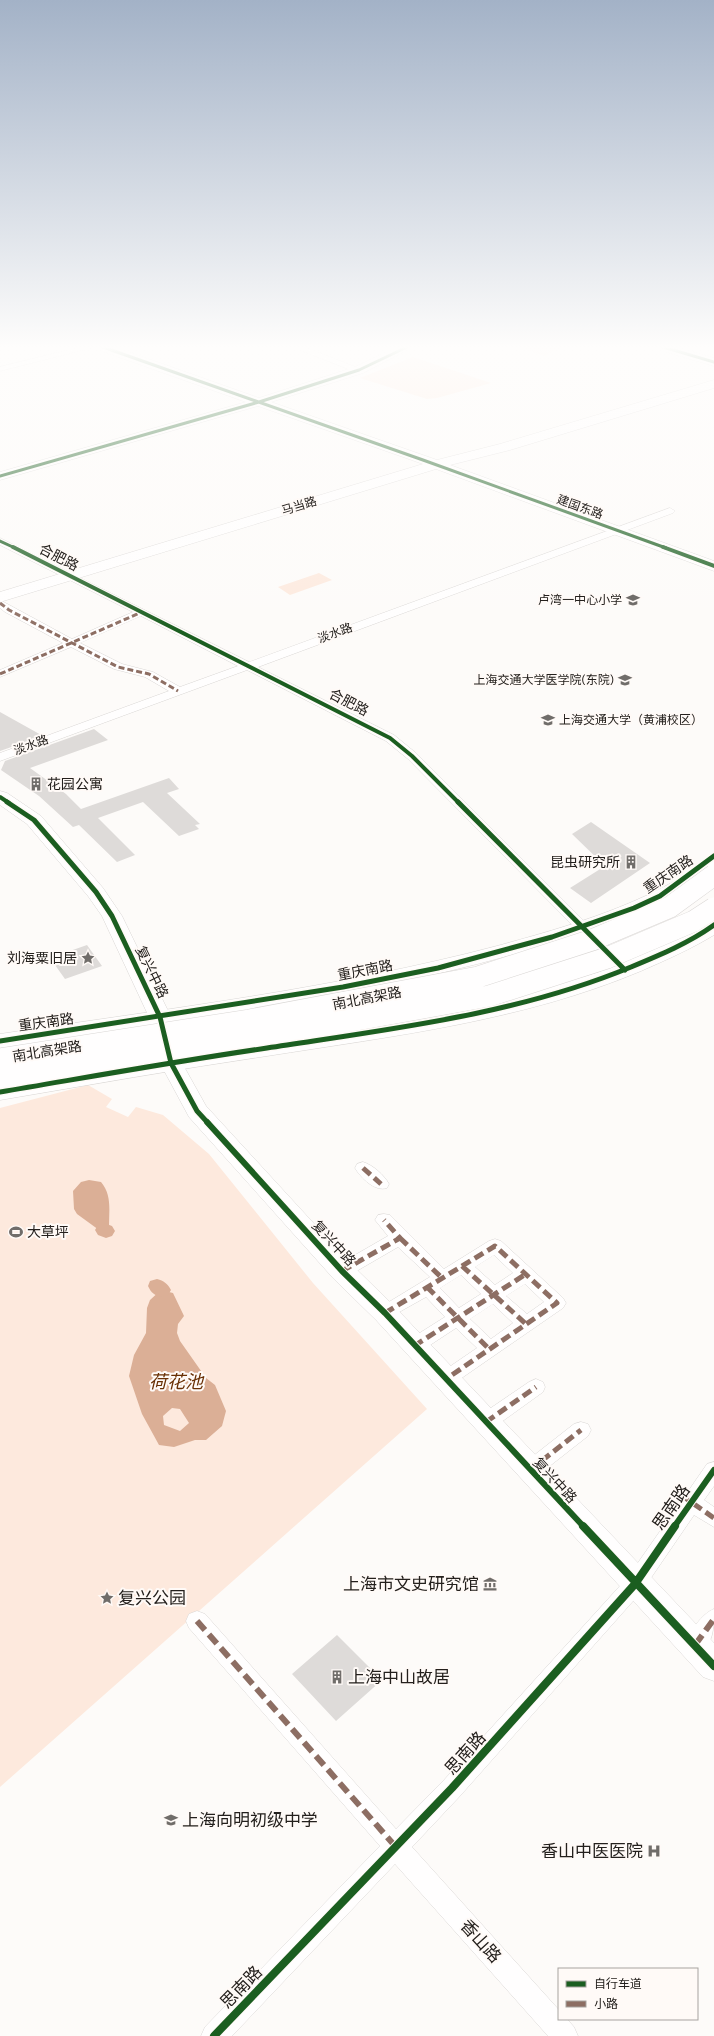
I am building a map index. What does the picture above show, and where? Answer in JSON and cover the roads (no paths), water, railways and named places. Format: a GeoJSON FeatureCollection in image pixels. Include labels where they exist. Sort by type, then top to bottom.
{"type":"FeatureCollection","features":[{"type":"Feature","properties":{"kind":"main road"},"geometry":{"type":"LineString","coordinates":[[0,476],[122,441]]}},
{"type":"Feature","properties":{"kind":"main road","name":"建国东路"},"geometry":{"type":"LineString","coordinates":[[368,441],[714,566]]}},
{"type":"Feature","properties":{"kind":"main road","name":"马当路"},"geometry":{"type":"LineString","coordinates":[[0,597],[435,465],[525,441]]}},
{"type":"Feature","properties":{"kind":"main road","name":"复兴中路"},"geometry":{"type":"LineString","coordinates":[[0,796],[34,820],[96,892],[112,916],[160,1017],[171,1063],[197,1111],[342,1271],[385,1313],[414,1346],[714,1666]]}},
{"type":"Feature","properties":{"kind":"main road","name":"重庆南路"},"geometry":{"type":"LineString","coordinates":[[660,896],[714,856]]}},
{"type":"Feature","properties":{"kind":"main road","name":"重庆南路"},"geometry":{"type":"LineString","coordinates":[[0,1040],[160,1017],[343,987],[438,968],[552,937],[634,908],[699,877],[714,865]]}},
{"type":"Feature","properties":{"kind":"main road","name":"南北高架路"},"geometry":{"type":"LineString","coordinates":[[0,1059],[249,1020],[478,977],[592,940],[670,907],[714,875]]}},
{"type":"Feature","properties":{"kind":"main road","name":"南北高架路"},"geometry":{"type":"LineString","coordinates":[[0,1079],[257,1038],[489,996],[607,958],[694,921],[714,908]]}},
{"type":"Feature","properties":{"kind":"main road"},"geometry":{"type":"LineString","coordinates":[[0,1092],[110,1076],[171,1063],[384,1031],[518,1005],[626,970],[701,934],[714,925]]}},
{"type":"Feature","properties":{"kind":"street","name":"淡水路"},"geometry":{"type":"LineString","coordinates":[[0,757],[247,665],[539,562],[670,511]]}},
{"type":"Feature","properties":{"kind":"street","name":"合肥路"},"geometry":{"type":"LineString","coordinates":[[0,541],[375,729],[402,747],[626,970]]}},
{"type":"Feature","properties":{"kind":"street"},"geometry":{"type":"LineString","coordinates":[[0,603],[9,610],[118,667],[149,674],[178,691]]}},
{"type":"Feature","properties":{"kind":"street"},"geometry":{"type":"LineString","coordinates":[[0,674],[142,612]]}},
{"type":"Feature","properties":{"kind":"street"},"geometry":{"type":"LineString","coordinates":[[364,1168],[381,1184]]}},
{"type":"Feature","properties":{"kind":"street"},"geometry":{"type":"LineString","coordinates":[[384,1220],[434,1282],[458,1318],[490,1350]]}},
{"type":"Feature","properties":{"kind":"street"},"geometry":{"type":"LineString","coordinates":[[342,1271],[400,1238]]}},
{"type":"Feature","properties":{"kind":"street"},"geometry":{"type":"LineString","coordinates":[[385,1313],[495,1246],[557,1303],[446,1379]]}},
{"type":"Feature","properties":{"kind":"street"},"geometry":{"type":"LineString","coordinates":[[462,1266],[526,1324]]}},
{"type":"Feature","properties":{"kind":"street"},"geometry":{"type":"LineString","coordinates":[[414,1346],[526,1274]]}},
{"type":"Feature","properties":{"kind":"street"},"geometry":{"type":"LineString","coordinates":[[486,1422],[536,1387]]}},
{"type":"Feature","properties":{"kind":"street"},"geometry":{"type":"LineString","coordinates":[[530,1470],[581,1430]]}},
{"type":"Feature","properties":{"kind":"street","name":"思南路"},"geometry":{"type":"LineString","coordinates":[[214,2036],[452,1788],[636,1584],[686,1499],[714,1470]]}},
{"type":"Feature","properties":{"kind":"street"},"geometry":{"type":"LineString","coordinates":[[686,1499],[714,1518]]}},
{"type":"Feature","properties":{"kind":"street"},"geometry":{"type":"LineString","coordinates":[[695,1645],[714,1619]]}},
{"type":"Feature","properties":{"kind":"street","name":"香山路"},"geometry":{"type":"LineString","coordinates":[[198,1621],[396,1847],[566,2036]]}},
{"type":"Feature","properties":{"kind":"water"},"geometry":{"type":"Polygon","coordinates":[[[89,1180],[101,1182],[105,1187],[108,1197],[109,1226],[99,1230],[77,1214],[74,1209],[73,1191],[81,1182],[89,1180]]]}},
{"type":"Feature","properties":{"kind":"water","name":"荷花池"},"geometry":{"type":"Polygon","coordinates":[[[161,1290],[173,1293],[184,1316],[178,1324],[177,1333],[180,1341],[206,1378],[215,1385],[226,1411],[222,1426],[206,1440],[195,1440],[174,1447],[159,1445],[142,1414],[129,1376],[134,1355],[146,1333],[147,1308],[150,1300],[161,1290]],[[172,1408],[163,1416],[164,1425],[180,1431],[189,1423],[180,1409],[172,1408]]]}},
{"type":"Feature","properties":{"kind":"waterway"},"geometry":{"type":"LineString","coordinates":[[157,1286],[161,1290]]}},
{"type":"Feature","properties":{"kind":"place","name":"卢湾一中心小学"},"geometry":{"type":"Point","coordinates":[633,600]}},
{"type":"Feature","properties":{"kind":"place","name":"上海交通大学医学院(东院)"},"geometry":{"type":"Point","coordinates":[625,680]}},
{"type":"Feature","properties":{"kind":"place","name":"上海交通大学（黄浦校区）"},"geometry":{"type":"Point","coordinates":[548,720]}},
{"type":"Feature","properties":{"kind":"place","name":"花园公寓"},"geometry":{"type":"Point","coordinates":[36,784]}},
{"type":"Feature","properties":{"kind":"place","name":"昆虫研究所"},"geometry":{"type":"Point","coordinates":[631,862]}},
{"type":"Feature","properties":{"kind":"place","name":"刘海粟旧居"},"geometry":{"type":"Point","coordinates":[88,958]}},
{"type":"Feature","properties":{"kind":"place","name":"大草坪"},"geometry":{"type":"Point","coordinates":[16,1232]}},
{"type":"Feature","properties":{"kind":"place","name":"上海市文史研究馆"},"geometry":{"type":"Point","coordinates":[490,1584]}},
{"type":"Feature","properties":{"kind":"place","name":"复兴公园"},"geometry":{"type":"Point","coordinates":[107,1598]}},
{"type":"Feature","properties":{"kind":"place","name":"上海中山故居"},"geometry":{"type":"Point","coordinates":[337,1677]}},
{"type":"Feature","properties":{"kind":"place","name":"上海向明初级中学"},"geometry":{"type":"Point","coordinates":[171,1820]}},
{"type":"Feature","properties":{"kind":"place","name":"香山中医医院"},"geometry":{"type":"Point","coordinates":[654,1851]}}]}
